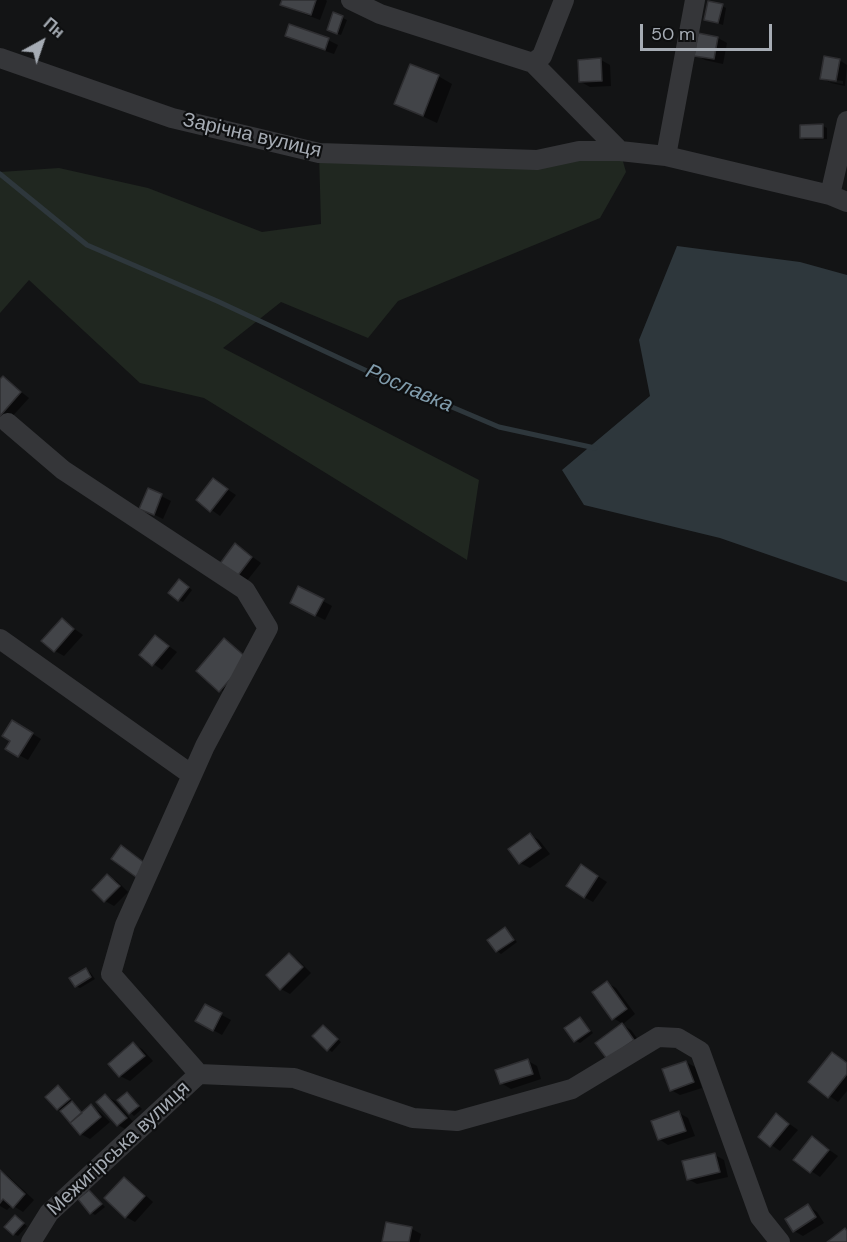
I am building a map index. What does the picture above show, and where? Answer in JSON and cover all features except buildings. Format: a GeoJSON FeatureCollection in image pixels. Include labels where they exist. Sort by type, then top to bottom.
{"type":"FeatureCollection","features":[{"type":"Feature","properties":{"kind":"street"},"geometry":{"type":"LineString","coordinates":[[351,0],[380,14],[533,63],[620,151]]}},
{"type":"Feature","properties":{"kind":"street"},"geometry":{"type":"LineString","coordinates":[[533,63],[542,56],[564,0]]}},
{"type":"Feature","properties":{"kind":"street"},"geometry":{"type":"LineString","coordinates":[[666,156],[695,0]]}},
{"type":"Feature","properties":{"kind":"street","name":"Зарічна вулиця"},"geometry":{"type":"LineString","coordinates":[[0,57],[172,118],[319,153],[537,160],[579,151],[620,151],[666,156],[839,199]]}},
{"type":"Feature","properties":{"kind":"street"},"geometry":{"type":"LineString","coordinates":[[839,199],[847,121]]}},
{"type":"Feature","properties":{"kind":"street"},"geometry":{"type":"LineString","coordinates":[[8,423],[63,470],[245,590],[268,628],[205,746],[125,925],[111,974],[199,1074]]}},
{"type":"Feature","properties":{"kind":"street"},"geometry":{"type":"LineString","coordinates":[[0,639],[192,775]]}},
{"type":"Feature","properties":{"kind":"street","name":"Межигірська вулиця"},"geometry":{"type":"LineString","coordinates":[[31,1242],[49,1213],[199,1074],[294,1078],[413,1118],[457,1121],[572,1089],[658,1037],[678,1038],[700,1051],[760,1217],[780,1242]]}},
{"type":"Feature","properties":{"kind":"shaded area"},"geometry":{"type":"Polygon","coordinates":[[[620,151],[626,172],[600,218],[398,301],[368,338],[281,302],[223,348],[479,480],[467,560],[204,398],[140,383],[29,280],[0,313],[0,172],[59,168],[148,188],[262,232],[321,224],[319,153],[620,151]]]}},
{"type":"Feature","properties":{"kind":"shaded area"},"geometry":{"type":"Polygon","coordinates":[[[677,246],[800,262],[847,275],[847,582],[720,538],[584,505],[562,470],[650,396],[639,340],[677,246]]]}},
{"type":"Feature","properties":{"kind":"waterway","name":"Рославка"},"geometry":{"type":"LineString","coordinates":[[0,174],[87,245],[217,301],[367,371],[499,427],[595,448]]}}]}
